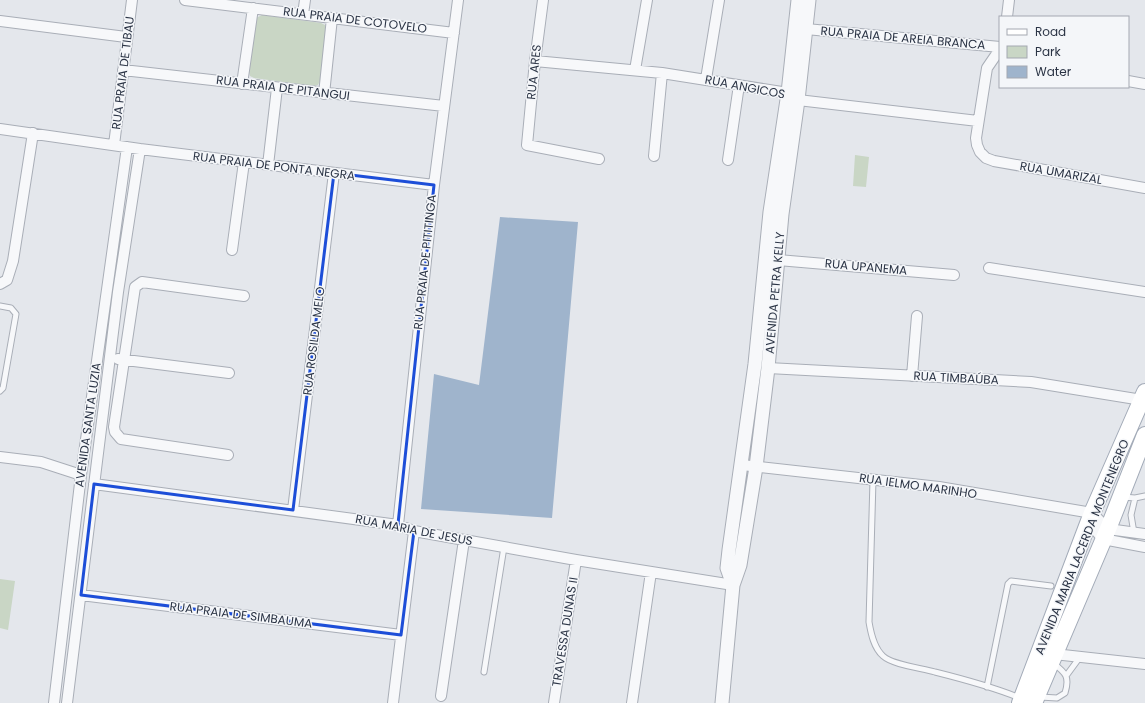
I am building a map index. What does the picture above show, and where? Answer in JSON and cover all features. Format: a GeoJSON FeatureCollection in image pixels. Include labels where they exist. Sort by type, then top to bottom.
{"type":"FeatureCollection","features":[{"type":"Feature","properties":{"kind":"main road","name":"AVENIDA MARIA LACERDA MONTENEGRO"},"geometry":{"type":"LineString","coordinates":[[1029,701],[1091,518],[1143,396]]}},
{"type":"Feature","properties":{"kind":"main road","name":"AVENIDA MARIA LACERDA MONTENEGRO"},"geometry":{"type":"LineString","coordinates":[[1029,701],[1053,658],[1106,534],[1128,497],[1143,444]]}},
{"type":"Feature","properties":{"kind":"street","name":"RUA PRAIA DE TIBAU"},"geometry":{"type":"LineString","coordinates":[[114,145],[126,37],[132,0]]}},
{"type":"Feature","properties":{"kind":"street","name":"RUA PRAIA DE COTOVELO"},"geometry":{"type":"LineString","coordinates":[[185,0],[454,33]]}},
{"type":"Feature","properties":{"kind":"street"},"geometry":{"type":"LineString","coordinates":[[303,14],[305,0]]}},
{"type":"Feature","properties":{"kind":"street","name":"RUA PRAIA DE PITITINGA"},"geometry":{"type":"LineString","coordinates":[[398,525],[434,185],[458,0]]}},
{"type":"Feature","properties":{"kind":"street","name":"RUA ARES"},"geometry":{"type":"LineString","coordinates":[[543,0],[535,61],[527,145],[599,158]]}},
{"type":"Feature","properties":{"kind":"street"},"geometry":{"type":"LineString","coordinates":[[635,70],[647,0]]}},
{"type":"Feature","properties":{"kind":"street"},"geometry":{"type":"LineString","coordinates":[[706,79],[720,0]]}},
{"type":"Feature","properties":{"kind":"street","name":"AVENIDA PETRA KELLY"},"geometry":{"type":"LineString","coordinates":[[722,703],[733,585],[740,565],[756,466],[768,368],[793,97],[798,0]]}},
{"type":"Feature","properties":{"kind":"street","name":"AVENIDA PETRA KELLY"},"geometry":{"type":"LineString","coordinates":[[733,585],[727,568],[755,364],[770,212],[806,29],[809,0]]}},
{"type":"Feature","properties":{"kind":"street"},"geometry":{"type":"LineString","coordinates":[[1007,16],[1009,0]]}},
{"type":"Feature","properties":{"kind":"street"},"geometry":{"type":"LineString","coordinates":[[242,84],[253,8]]}},
{"type":"Feature","properties":{"kind":"street"},"geometry":{"type":"LineString","coordinates":[[324,94],[332,18]]}},
{"type":"Feature","properties":{"kind":"street"},"geometry":{"type":"LineString","coordinates":[[0,20],[126,37]]}},
{"type":"Feature","properties":{"kind":"street","name":"RUA PRAIA DE AREIA BRANCA"},"geometry":{"type":"LineString","coordinates":[[806,29],[999,48]]}},
{"type":"Feature","properties":{"kind":"street"},"geometry":{"type":"LineString","coordinates":[[978,121],[987,68],[995,62],[999,51]]}},
{"type":"Feature","properties":{"kind":"street","name":"RUA ANGICOS"},"geometry":{"type":"LineString","coordinates":[[535,61],[662,73],[739,84],[793,97],[978,121]]}},
{"type":"Feature","properties":{"kind":"street","name":"RUA PRAIA DE PITANGUI"},"geometry":{"type":"LineString","coordinates":[[122,70],[324,94],[444,106]]}},
{"type":"Feature","properties":{"kind":"street"},"geometry":{"type":"LineString","coordinates":[[654,156],[662,73]]}},
{"type":"Feature","properties":{"kind":"street"},"geometry":{"type":"LineString","coordinates":[[1129,81],[1145,84]]}},
{"type":"Feature","properties":{"kind":"street"},"geometry":{"type":"LineString","coordinates":[[728,160],[739,84]]}},
{"type":"Feature","properties":{"kind":"street"},"geometry":{"type":"LineString","coordinates":[[268,165],[277,88]]}},
{"type":"Feature","properties":{"kind":"street","name":"RUA UMARIZAL"},"geometry":{"type":"LineString","coordinates":[[978,121],[976,138],[977,145],[980,152],[986,158],[994,161],[1145,188]]}},
{"type":"Feature","properties":{"kind":"street","name":"RUA PRAIA DE PONTA NEGRA"},"geometry":{"type":"LineString","coordinates":[[0,130],[33,133],[140,149],[434,185]]}},
{"type":"Feature","properties":{"kind":"street"},"geometry":{"type":"LineString","coordinates":[[0,284],[7,280],[13,261],[33,133]]}},
{"type":"Feature","properties":{"kind":"street","name":"AVENIDA SANTA LUZIA"},"geometry":{"type":"LineString","coordinates":[[56,703],[81,475],[127,147]]}},
{"type":"Feature","properties":{"kind":"street","name":"AVENIDA SANTA LUZIA"},"geometry":{"type":"LineString","coordinates":[[67,703],[110,357],[140,149]]}},
{"type":"Feature","properties":{"kind":"street"},"geometry":{"type":"LineString","coordinates":[[232,250],[244,162]]}},
{"type":"Feature","properties":{"kind":"street","name":"RUA ROSILDA MELO"},"geometry":{"type":"LineString","coordinates":[[293,510],[334,173]]}},
{"type":"Feature","properties":{"kind":"street","name":"RUA UPANEMA"},"geometry":{"type":"LineString","coordinates":[[778,260],[954,275]]}},
{"type":"Feature","properties":{"kind":"street"},"geometry":{"type":"LineString","coordinates":[[989,268],[1145,292]]}},
{"type":"Feature","properties":{"kind":"street"},"geometry":{"type":"LineString","coordinates":[[228,455],[121,439],[117,437],[114,427],[133,290],[138,284],[142,282],[244,296]]}},
{"type":"Feature","properties":{"kind":"street"},"geometry":{"type":"LineString","coordinates":[[912,376],[917,316]]}},
{"type":"Feature","properties":{"kind":"street"},"geometry":{"type":"LineString","coordinates":[[110,357],[229,373]]}},
{"type":"Feature","properties":{"kind":"street","name":"RUA TIMBAÚBA"},"geometry":{"type":"LineString","coordinates":[[768,368],[1030,382],[1143,396]]}},
{"type":"Feature","properties":{"kind":"street"},"geometry":{"type":"LineString","coordinates":[[0,457],[41,462],[81,475]]}},
{"type":"Feature","properties":{"kind":"street","name":"RUA IELMO MARINHO"},"geometry":{"type":"LineString","coordinates":[[742,465],[939,487],[1091,518]]}},
{"type":"Feature","properties":{"kind":"street","name":"RUA MARIA DE JESUS"},"geometry":{"type":"LineString","coordinates":[[94,484],[398,525],[414,531],[464,540],[576,560],[733,585]]}},
{"type":"Feature","properties":{"kind":"street"},"geometry":{"type":"LineString","coordinates":[[1091,518],[1106,534],[1145,547]]}},
{"type":"Feature","properties":{"kind":"street"},"geometry":{"type":"LineString","coordinates":[[393,703],[414,531]]}},
{"type":"Feature","properties":{"kind":"street"},"geometry":{"type":"LineString","coordinates":[[1106,534],[1145,534]]}},
{"type":"Feature","properties":{"kind":"street"},"geometry":{"type":"LineString","coordinates":[[442,696],[464,540]]}},
{"type":"Feature","properties":{"kind":"street","name":"TRAVESSA DUNAS II"},"geometry":{"type":"LineString","coordinates":[[554,703],[576,560]]}},
{"type":"Feature","properties":{"kind":"street"},"geometry":{"type":"LineString","coordinates":[[632,703],[651,572]]}},
{"type":"Feature","properties":{"kind":"street","name":"RUA PRAIA DE SIMBAUMA"},"geometry":{"type":"LineString","coordinates":[[81,595],[401,635]]}},
{"type":"Feature","properties":{"kind":"street"},"geometry":{"type":"LineString","coordinates":[[1053,658],[1080,657],[1145,664]]}},
{"type":"Feature","properties":{"kind":"lane"},"geometry":{"type":"LineString","coordinates":[[0,306],[11,308],[16,314],[3,388],[0,391]]}},
{"type":"Feature","properties":{"kind":"lane"},"geometry":{"type":"LineString","coordinates":[[873,480],[869,622],[871,635],[883,656],[894,661],[988,687],[1029,701],[1052,698],[1061,696],[1065,693],[1068,682],[1066,676],[1053,658]]}},
{"type":"Feature","properties":{"kind":"lane"},"geometry":{"type":"LineString","coordinates":[[1134,533],[1128,497],[1145,496]]}},
{"type":"Feature","properties":{"kind":"lane"},"geometry":{"type":"LineString","coordinates":[[484,672],[504,547]]}},
{"type":"Feature","properties":{"kind":"lane"},"geometry":{"type":"LineString","coordinates":[[988,687],[1008,584],[1011,581],[1051,586]]}},
{"type":"Feature","properties":{"kind":"lane"},"geometry":{"type":"LineString","coordinates":[[1066,676],[1080,657]]}},
{"type":"Feature","properties":{"kind":"highlighted area"},"geometry":{"type":"Polygon","coordinates":[[[334,173],[434,185],[398,524],[414,531],[401,635],[81,595],[94,484],[293,510],[334,173]]]}},
{"type":"Feature","properties":{"kind":"green space"},"geometry":{"type":"Polygon","coordinates":[[[262,15],[321,23],[325,25],[326,30],[320,81],[318,85],[313,86],[254,78],[250,76],[249,71],[256,18],[262,15]]]}},
{"type":"Feature","properties":{"kind":"green space"},"geometry":{"type":"Polygon","coordinates":[[[855,155],[869,157],[866,187],[853,186],[855,155]]]}},
{"type":"Feature","properties":{"kind":"green space"},"geometry":{"type":"Polygon","coordinates":[[[0,579],[15,581],[8,630],[0,628],[0,579]]]}},
{"type":"Feature","properties":{"kind":"water"},"geometry":{"type":"Polygon","coordinates":[[[500,217],[578,222],[552,518],[421,509],[434,374],[479,385],[500,217]]]}}]}
